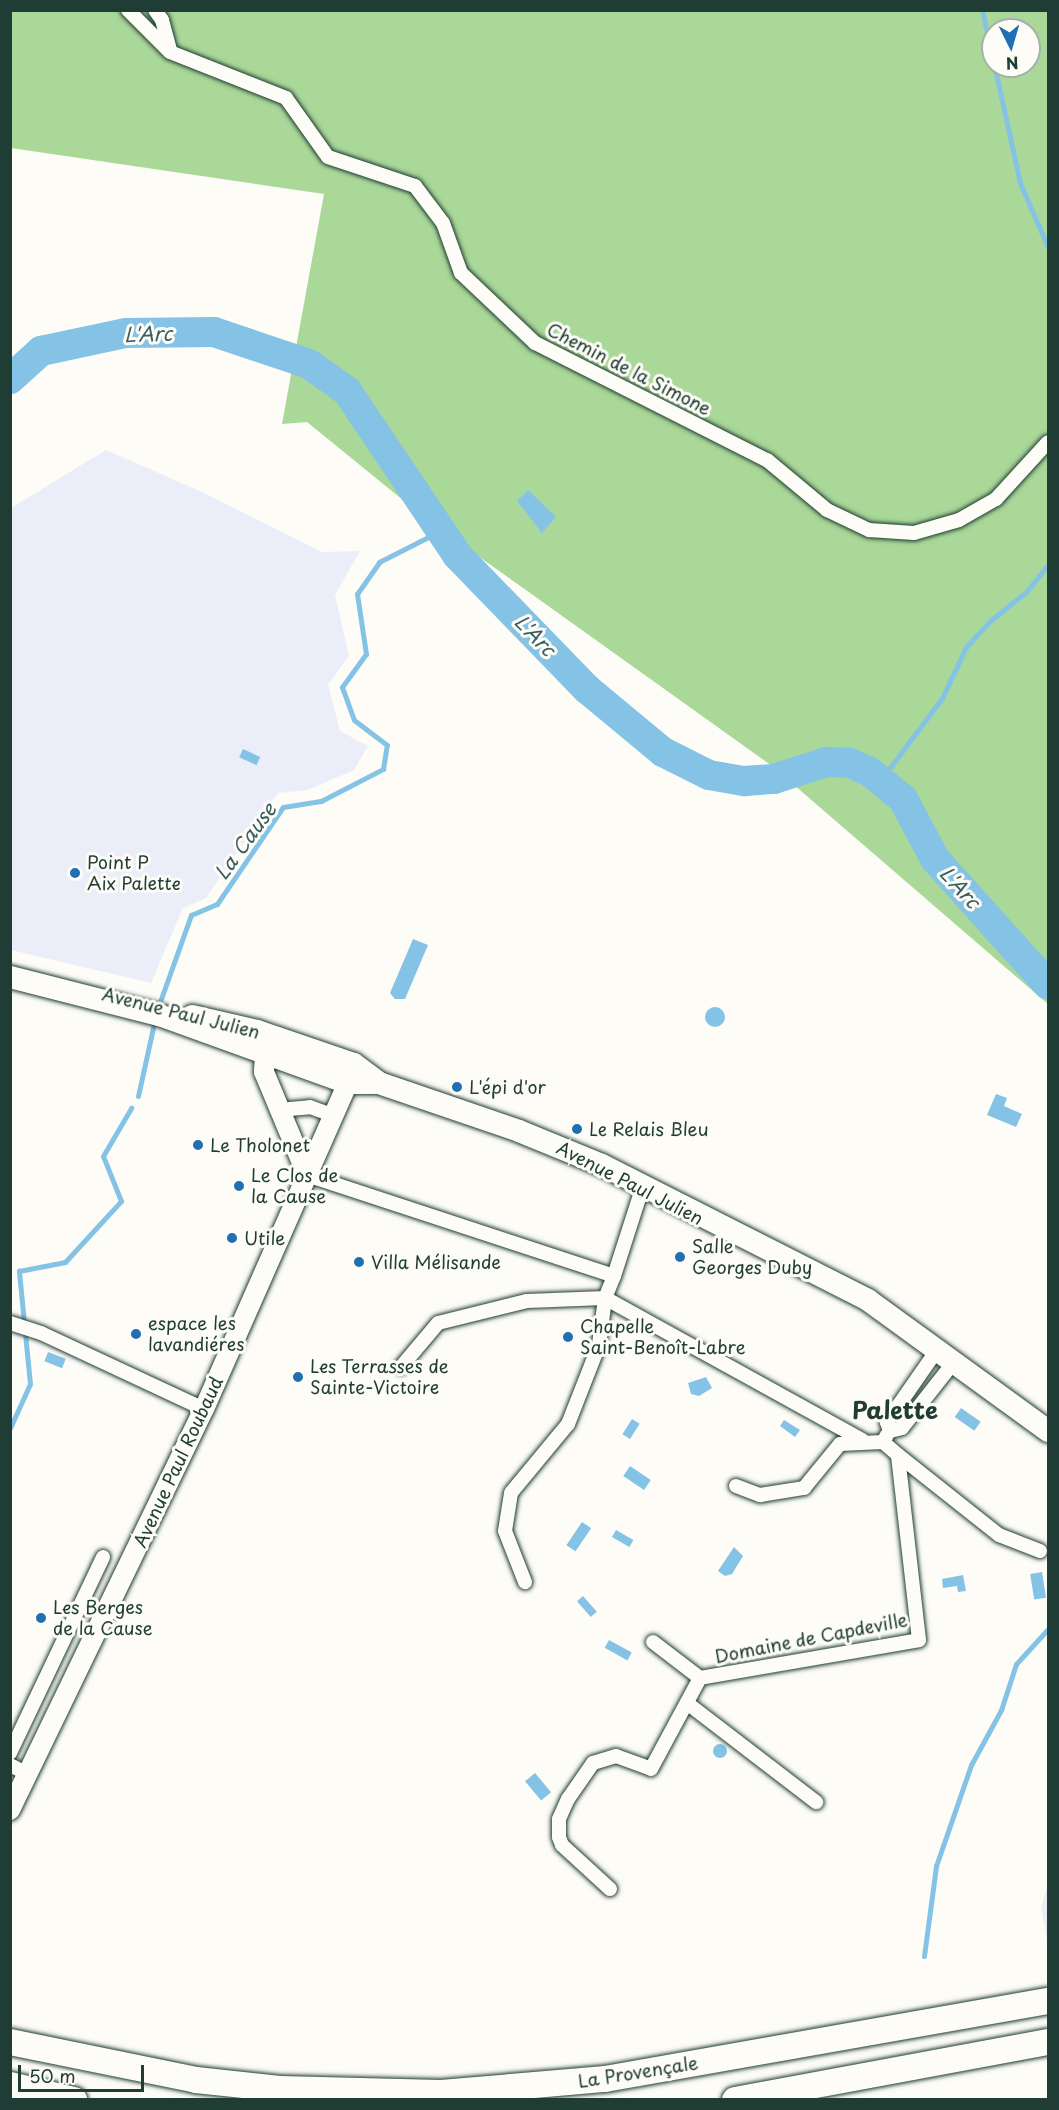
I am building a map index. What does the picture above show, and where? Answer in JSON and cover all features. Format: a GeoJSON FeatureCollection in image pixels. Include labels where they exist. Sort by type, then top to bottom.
{"type":"FeatureCollection","features":[{"type":"Feature","properties":{"kind":"highway","name":"La Provençale"},"geometry":{"type":"LineString","coordinates":[[10,2042],[196,2080],[280,2089],[441,2093],[605,2079],[1048,2001]]}},
{"type":"Feature","properties":{"kind":"highway"},"geometry":{"type":"LineString","coordinates":[[735,2100],[1048,2043]]}},
{"type":"Feature","properties":{"kind":"highway"},"geometry":{"type":"LineString","coordinates":[[10,2085],[74,2100]]}},
{"type":"Feature","properties":{"kind":"main road","name":"Avenue Paul Julien"},"geometry":{"type":"LineString","coordinates":[[10,969],[160,1012],[266,1056],[347,1068]]}},
{"type":"Feature","properties":{"kind":"main road","name":"Avenue Paul Julien"},"geometry":{"type":"LineString","coordinates":[[10,977],[127,1002]]}},
{"type":"Feature","properties":{"kind":"main road","name":"Avenue Paul Julien"},"geometry":{"type":"LineString","coordinates":[[160,1012],[257,1031],[379,1083],[519,1131],[602,1165],[642,1189],[868,1300],[1048,1431]]}},
{"type":"Feature","properties":{"kind":"street","name":"Chemin de la Simone"},"geometry":{"type":"LineString","coordinates":[[128,10],[170,51],[286,98],[328,157],[415,186],[443,223],[461,273],[535,343],[767,460],[827,510],[869,530],[914,533],[959,520],[996,499],[1048,442]]}},
{"type":"Feature","properties":{"kind":"street"},"geometry":{"type":"LineString","coordinates":[[155,10],[162,20],[170,51]]}},
{"type":"Feature","properties":{"kind":"street"},"geometry":{"type":"LineString","coordinates":[[266,1056],[264,1072],[307,1175],[614,1276]]}},
{"type":"Feature","properties":{"kind":"street","name":"Avenue Paul Roubaud"},"geometry":{"type":"LineString","coordinates":[[10,1809],[30,1775],[204,1409],[335,1116],[347,1068]]}},
{"type":"Feature","properties":{"kind":"street"},"geometry":{"type":"LineString","coordinates":[[278,1110],[310,1107],[335,1116]]}},
{"type":"Feature","properties":{"kind":"street"},"geometry":{"type":"LineString","coordinates":[[525,1582],[505,1531],[511,1493],[568,1424],[599,1345],[605,1298],[642,1189]]}},
{"type":"Feature","properties":{"kind":"street"},"geometry":{"type":"LineString","coordinates":[[401,1367],[438,1323],[527,1301],[605,1298],[862,1440]]}},
{"type":"Feature","properties":{"kind":"street"},"geometry":{"type":"LineString","coordinates":[[10,1323],[41,1333],[204,1409]]}},
{"type":"Feature","properties":{"kind":"street"},"geometry":{"type":"LineString","coordinates":[[945,1356],[887,1422],[886,1436],[898,1455],[999,1535],[1040,1551]]}},
{"type":"Feature","properties":{"kind":"street"},"geometry":{"type":"LineString","coordinates":[[736,1486],[760,1495],[804,1488],[840,1443],[886,1436],[902,1428],[945,1356]]}},
{"type":"Feature","properties":{"kind":"street","name":"Domaine de Capdeville"},"geometry":{"type":"LineString","coordinates":[[610,1889],[562,1845],[559,1819],[568,1799],[593,1763],[616,1756],[651,1769],[700,1678],[919,1640],[898,1455]]}},
{"type":"Feature","properties":{"kind":"street"},"geometry":{"type":"LineString","coordinates":[[10,1753],[103,1557]]}},
{"type":"Feature","properties":{"kind":"street"},"geometry":{"type":"LineString","coordinates":[[84,1599],[107,1610]]}},
{"type":"Feature","properties":{"kind":"street"},"geometry":{"type":"LineString","coordinates":[[653,1642],[700,1678]]}},
{"type":"Feature","properties":{"kind":"street"},"geometry":{"type":"LineString","coordinates":[[687,1703],[816,1802]]}},
{"type":"Feature","properties":{"kind":"street"},"geometry":{"type":"LineString","coordinates":[[10,1765],[30,1775]]}},
{"type":"Feature","properties":{"kind":"shaded area"},"geometry":{"type":"Polygon","coordinates":[[[106,450],[204,493],[322,552],[360,551],[335,595],[349,656],[328,685],[340,731],[368,746],[354,770],[307,790],[278,793],[206,898],[183,908],[151,983],[11,950],[11,508],[106,450]]]}},
{"type":"Feature","properties":{"kind":"shaded area"},"geometry":{"type":"Polygon","coordinates":[[[1048,1885],[1048,1946],[1041,1907],[1048,1885]]]}},
{"type":"Feature","properties":{"kind":"green space"},"geometry":{"type":"Polygon","coordinates":[[[10,11],[1048,11],[1048,1004],[772,766],[425,518],[307,422],[282,424],[324,194],[11,148],[10,11]]]}},
{"type":"Feature","properties":{"kind":"water"},"geometry":{"type":"Polygon","coordinates":[[[528,490],[556,517],[542,533],[517,501],[528,490]]]}},
{"type":"Feature","properties":{"kind":"water"},"geometry":{"type":"Polygon","coordinates":[[[243,749],[260,757],[256,765],[239,757],[243,749]]]}},
{"type":"Feature","properties":{"kind":"water"},"geometry":{"type":"Polygon","coordinates":[[[413,939],[428,945],[405,999],[395,999],[390,993],[413,939]]]}},
{"type":"Feature","properties":{"kind":"water"},"geometry":{"type":"Polygon","coordinates":[[[711,1007],[719,1007],[725,1013],[725,1021],[719,1027],[711,1027],[705,1021],[705,1013],[711,1007]]]}},
{"type":"Feature","properties":{"kind":"water"},"geometry":{"type":"Polygon","coordinates":[[[996,1094],[1007,1098],[1004,1106],[1022,1114],[1016,1127],[987,1115],[996,1094]]]}},
{"type":"Feature","properties":{"kind":"water"},"geometry":{"type":"Polygon","coordinates":[[[48,1352],[66,1359],[62,1368],[44,1361],[48,1352]]]}},
{"type":"Feature","properties":{"kind":"water"},"geometry":{"type":"Polygon","coordinates":[[[706,1377],[712,1388],[699,1396],[691,1394],[688,1383],[706,1377]]]}},
{"type":"Feature","properties":{"kind":"water"},"geometry":{"type":"Polygon","coordinates":[[[961,1408],[981,1422],[974,1431],[955,1417],[961,1408]]]}},
{"type":"Feature","properties":{"kind":"water"},"geometry":{"type":"Polygon","coordinates":[[[632,1419],[640,1424],[630,1439],[622,1434],[632,1419]]]}},
{"type":"Feature","properties":{"kind":"water"},"geometry":{"type":"Polygon","coordinates":[[[784,1420],[800,1430],[795,1437],[780,1426],[784,1420]]]}},
{"type":"Feature","properties":{"kind":"water"},"geometry":{"type":"Polygon","coordinates":[[[630,1466],[651,1480],[644,1490],[623,1476],[630,1466]]]}},
{"type":"Feature","properties":{"kind":"water"},"geometry":{"type":"Polygon","coordinates":[[[582,1522],[591,1528],[575,1551],[566,1545],[582,1522]]]}},
{"type":"Feature","properties":{"kind":"water"},"geometry":{"type":"Polygon","coordinates":[[[616,1530],[633,1540],[629,1547],[612,1537],[616,1530]]]}},
{"type":"Feature","properties":{"kind":"water"},"geometry":{"type":"Polygon","coordinates":[[[734,1547],[743,1556],[732,1574],[725,1576],[718,1571],[734,1547]]]}},
{"type":"Feature","properties":{"kind":"water"},"geometry":{"type":"Polygon","coordinates":[[[1042,1572],[1046,1598],[1034,1600],[1030,1574],[1042,1572]]]}},
{"type":"Feature","properties":{"kind":"water"},"geometry":{"type":"Polygon","coordinates":[[[963,1575],[966,1591],[958,1592],[957,1586],[943,1588],[942,1579],[963,1575]]]}},
{"type":"Feature","properties":{"kind":"water"},"geometry":{"type":"Polygon","coordinates":[[[583,1596],[597,1612],[591,1617],[577,1601],[583,1596]]]}},
{"type":"Feature","properties":{"kind":"water"},"geometry":{"type":"Polygon","coordinates":[[[609,1640],[632,1653],[627,1660],[605,1648],[609,1640]]]}},
{"type":"Feature","properties":{"kind":"water"},"geometry":{"type":"Polygon","coordinates":[[[717,1744],[723,1744],[727,1751],[723,1758],[717,1758],[713,1754],[713,1748],[717,1744]]]}},
{"type":"Feature","properties":{"kind":"water"},"geometry":{"type":"Polygon","coordinates":[[[535,1773],[551,1792],[541,1801],[525,1781],[535,1773]]]}},
{"type":"Feature","properties":{"kind":"waterway"},"geometry":{"type":"LineString","coordinates":[[982,10],[1020,183],[1048,247]]}},
{"type":"Feature","properties":{"kind":"waterway","name":"L'Arc"},"geometry":{"type":"LineString","coordinates":[[10,379],[41,351],[126,333],[214,332],[309,364],[347,391],[457,555],[587,689],[663,752],[709,775],[744,781],[774,779],[826,762],[850,763],[870,772],[903,799],[935,859],[1048,985]]}},
{"type":"Feature","properties":{"kind":"waterway","name":"La Cause"},"geometry":{"type":"LineString","coordinates":[[157,1010],[191,915],[217,904],[283,807],[321,801],[383,769],[387,745],[354,720],[342,687],[366,654],[357,594],[379,562],[440,531]]}},
{"type":"Feature","properties":{"kind":"waterway"},"geometry":{"type":"LineString","coordinates":[[880,781],[942,698],[966,647],[990,621],[1026,592],[1048,565]]}},
{"type":"Feature","properties":{"kind":"waterway","name":"La Cause"},"geometry":{"type":"LineString","coordinates":[[138,1096],[155,1019]]}},
{"type":"Feature","properties":{"kind":"waterway","name":"La Cause"},"geometry":{"type":"LineString","coordinates":[[10,1428],[30,1384],[19,1271],[65,1262],[121,1201],[103,1156],[131,1108]]}},
{"type":"Feature","properties":{"kind":"waterway"},"geometry":{"type":"LineString","coordinates":[[924,1956],[936,1866],[971,1765],[1001,1710],[1016,1664],[1048,1629]]}},
{"type":"Feature","properties":{"kind":"place","name":"Point P Aix Palette"},"geometry":{"type":"Point","coordinates":[75,873]}},
{"type":"Feature","properties":{"kind":"place","name":"L'épi d'or"},"geometry":{"type":"Point","coordinates":[457,1087]}},
{"type":"Feature","properties":{"kind":"place","name":"Le Relais Bleu"},"geometry":{"type":"Point","coordinates":[577,1129]}},
{"type":"Feature","properties":{"kind":"place","name":"Le Tholonet"},"geometry":{"type":"Point","coordinates":[198,1145]}},
{"type":"Feature","properties":{"kind":"place","name":"Le Clos de la Cause"},"geometry":{"type":"Point","coordinates":[239,1186]}},
{"type":"Feature","properties":{"kind":"place","name":"Utile"},"geometry":{"type":"Point","coordinates":[232,1238]}},
{"type":"Feature","properties":{"kind":"place","name":"Salle Georges Duby"},"geometry":{"type":"Point","coordinates":[680,1257]}},
{"type":"Feature","properties":{"kind":"place","name":"Villa Mélisande"},"geometry":{"type":"Point","coordinates":[359,1262]}},
{"type":"Feature","properties":{"kind":"place","name":"espace les lavandiéres"},"geometry":{"type":"Point","coordinates":[136,1334]}},
{"type":"Feature","properties":{"kind":"place","name":"Chapelle Saint-Benoît-Labre"},"geometry":{"type":"Point","coordinates":[568,1337]}},
{"type":"Feature","properties":{"kind":"place","name":"Les Terrasses de Sainte-Victoire"},"geometry":{"type":"Point","coordinates":[298,1377]}},
{"type":"Feature","properties":{"kind":"place","name":"Les Berges de la Cause"},"geometry":{"type":"Point","coordinates":[41,1618]}},
{"type":"Feature","properties":{"kind":"district","name":"Palette"},"geometry":{"type":"Point","coordinates":[895,1410]}}]}
